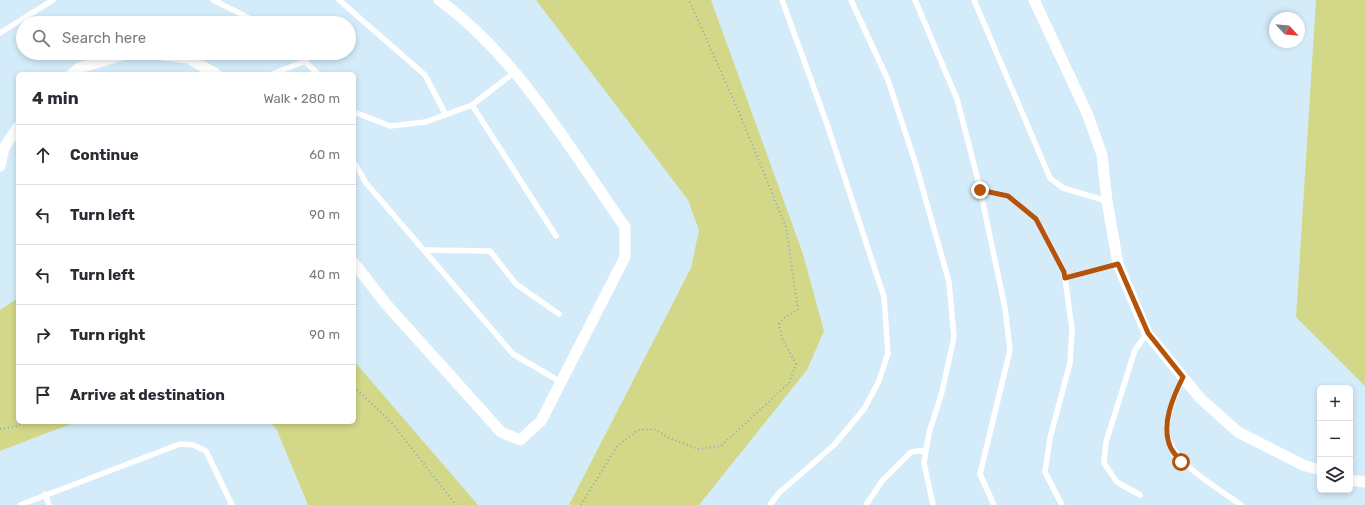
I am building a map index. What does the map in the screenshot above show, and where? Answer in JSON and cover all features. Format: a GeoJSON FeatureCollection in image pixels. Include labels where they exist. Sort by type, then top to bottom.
{"type":"FeatureCollection","features":[{"type":"Feature","properties":{"kind":"street"},"geometry":{"type":"LineString","coordinates":[[356,266],[386,304],[501,432],[520,440],[541,421],[625,257],[625,226],[516,72],[453,10],[439,0]]}},
{"type":"Feature","properties":{"kind":"street"},"geometry":{"type":"LineString","coordinates":[[1034,0],[1090,120],[1102,155],[1106,201],[1118,264],[1148,333],[1200,398],[1238,432],[1303,465],[1317,469]]}},
{"type":"Feature","properties":{"kind":"street"},"geometry":{"type":"LineString","coordinates":[[75,72],[80,68],[106,60]]}},
{"type":"Feature","properties":{"kind":"street"},"geometry":{"type":"LineString","coordinates":[[192,60],[212,72]]}},
{"type":"Feature","properties":{"kind":"street"},"geometry":{"type":"LineString","coordinates":[[0,166],[2,146],[16,129]]}},
{"type":"Feature","properties":{"kind":"street"},"geometry":{"type":"LineString","coordinates":[[1353,480],[1365,482]]}},
{"type":"Feature","properties":{"kind":"lane"},"geometry":{"type":"LineString","coordinates":[[23,16],[42,2],[53,0]]}},
{"type":"Feature","properties":{"kind":"lane"},"geometry":{"type":"LineString","coordinates":[[213,0],[245,16]]}},
{"type":"Feature","properties":{"kind":"lane"},"geometry":{"type":"LineString","coordinates":[[339,0],[425,75],[446,115]]}},
{"type":"Feature","properties":{"kind":"lane"},"geometry":{"type":"LineString","coordinates":[[770,505],[779,493],[834,445],[864,409],[879,381],[888,353],[884,297],[827,124],[782,0]]}},
{"type":"Feature","properties":{"kind":"lane"},"geometry":{"type":"LineString","coordinates":[[851,0],[888,80],[916,165],[949,282],[954,337],[942,392],[929,433],[924,463],[933,505]]}},
{"type":"Feature","properties":{"kind":"lane"},"geometry":{"type":"LineString","coordinates":[[915,0],[957,99],[980,190],[1005,308],[1010,350],[980,474],[994,505]]}},
{"type":"Feature","properties":{"kind":"lane"},"geometry":{"type":"LineString","coordinates":[[974,0],[1050,178],[1063,188],[1106,201]]}},
{"type":"Feature","properties":{"kind":"lane"},"geometry":{"type":"LineString","coordinates":[[0,33],[16,21]]}},
{"type":"Feature","properties":{"kind":"lane"},"geometry":{"type":"LineString","coordinates":[[278,72],[306,62],[316,72]]}},
{"type":"Feature","properties":{"kind":"lane"},"geometry":{"type":"LineString","coordinates":[[356,114],[390,126],[426,122],[472,105],[516,72]]}},
{"type":"Feature","properties":{"kind":"lane"},"geometry":{"type":"LineString","coordinates":[[472,105],[556,236]]}},
{"type":"Feature","properties":{"kind":"lane"},"geometry":{"type":"LineString","coordinates":[[356,166],[366,183],[514,354],[561,382]]}},
{"type":"Feature","properties":{"kind":"lane"},"geometry":{"type":"LineString","coordinates":[[980,190],[1008,196],[1036,219],[1064,272],[1072,329],[1070,363],[1050,438],[1045,472],[1062,505]]}},
{"type":"Feature","properties":{"kind":"lane"},"geometry":{"type":"LineString","coordinates":[[425,250],[490,251],[516,284],[559,314]]}},
{"type":"Feature","properties":{"kind":"lane"},"geometry":{"type":"LineString","coordinates":[[1065,278],[1118,264]]}},
{"type":"Feature","properties":{"kind":"lane"},"geometry":{"type":"LineString","coordinates":[[1140,495],[1117,482],[1104,463],[1106,442],[1134,350],[1148,333]]}},
{"type":"Feature","properties":{"kind":"lane"},"geometry":{"type":"LineString","coordinates":[[1183,377],[1174,397],[1166,430],[1170,447],[1181,462],[1241,505]]}},
{"type":"Feature","properties":{"kind":"lane"},"geometry":{"type":"LineString","coordinates":[[20,505],[45,494],[180,444],[193,445],[206,451],[232,505]]}},
{"type":"Feature","properties":{"kind":"lane"},"geometry":{"type":"LineString","coordinates":[[866,505],[882,481],[911,452],[926,450]]}},
{"type":"Feature","properties":{"kind":"lane"},"geometry":{"type":"LineString","coordinates":[[45,494],[49,505]]}},
{"type":"Feature","properties":{"kind":"path"},"geometry":{"type":"LineString","coordinates":[[581,505],[617,446],[638,430],[654,429],[669,438],[698,449],[721,446],[789,383],[796,364],[782,338],[779,324],[784,318],[798,310],[786,227],[738,110],[689,0]]}},
{"type":"Feature","properties":{"kind":"path"},"geometry":{"type":"LineString","coordinates":[[356,389],[392,423],[456,505]]}},
{"type":"Feature","properties":{"kind":"path"},"geometry":{"type":"LineString","coordinates":[[0,429],[14,427],[20,424]]}},
{"type":"Feature","properties":{"kind":"green space"},"geometry":{"type":"Polygon","coordinates":[[[536,0],[711,0],[803,254],[824,331],[807,370],[699,505],[569,505],[691,268],[699,230],[688,200],[536,0]]]}},
{"type":"Feature","properties":{"kind":"green space"},"geometry":{"type":"Polygon","coordinates":[[[1316,0],[1365,0],[1365,386],[1296,317],[1316,0]]]}},
{"type":"Feature","properties":{"kind":"green space"},"geometry":{"type":"Polygon","coordinates":[[[16,299],[16,424],[71,424],[0,451],[0,310],[16,299]]]}},
{"type":"Feature","properties":{"kind":"green space"},"geometry":{"type":"Polygon","coordinates":[[[356,363],[478,505],[308,505],[276,428],[271,424],[356,424],[356,363]]]}},
{"type":"Feature","properties":{"kind":"route"},"geometry":{"type":"LineString","coordinates":[[980,190],[1008,196],[1036,219],[1064,272],[1065,278],[1118,264],[1148,333],[1183,377],[1174,397],[1166,430],[1170,447],[1181,462]]}}]}
